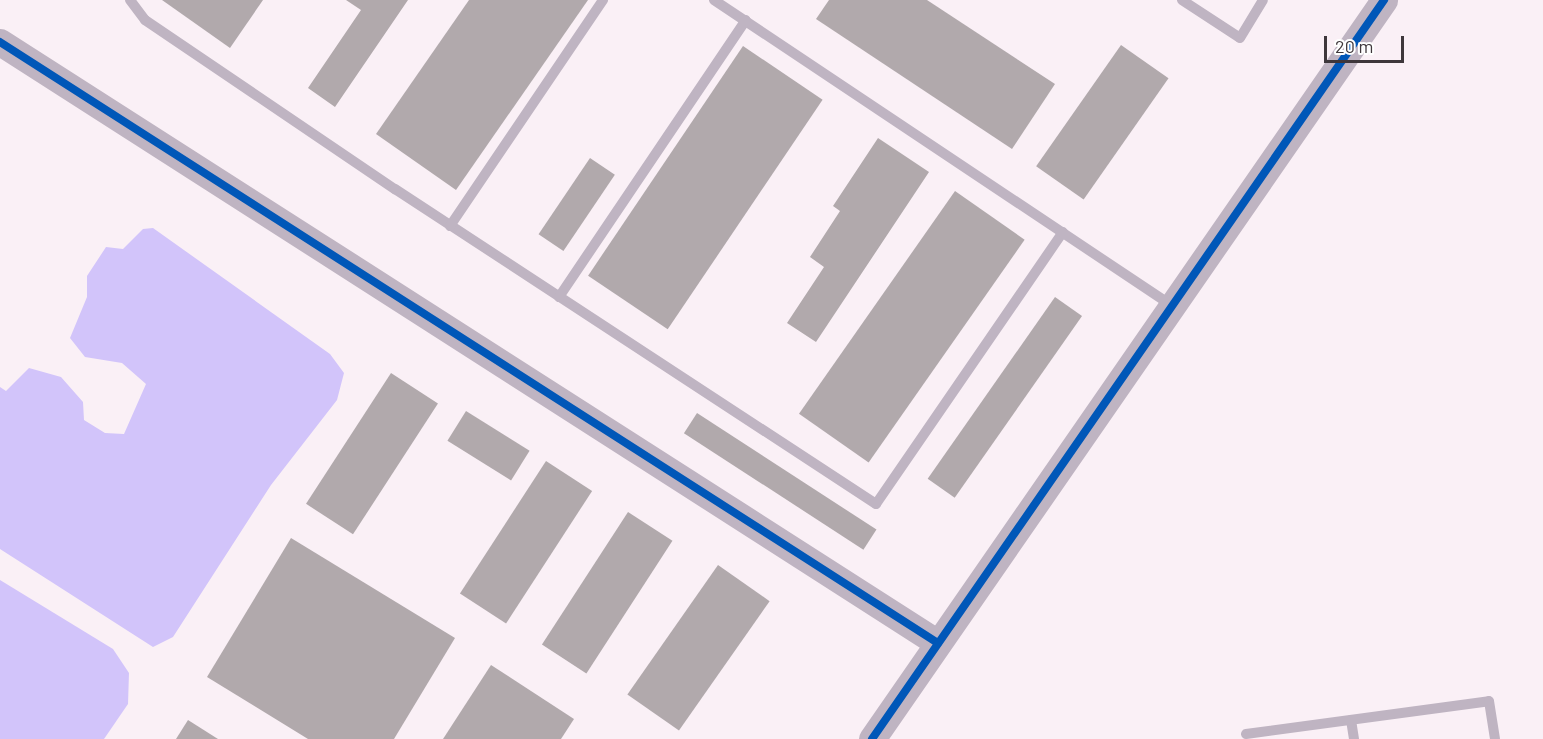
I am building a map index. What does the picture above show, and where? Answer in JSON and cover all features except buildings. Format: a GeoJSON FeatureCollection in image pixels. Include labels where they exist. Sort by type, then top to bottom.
{"type":"FeatureCollection","features":[{"type":"Feature","properties":{"kind":"street"},"geometry":{"type":"LineString","coordinates":[[872,739],[1172,306],[1378,2]]}},
{"type":"Feature","properties":{"kind":"street"},"geometry":{"type":"LineString","coordinates":[[0,42],[938,643]]}},
{"type":"Feature","properties":{"kind":"lane"},"geometry":{"type":"LineString","coordinates":[[130,0],[145,20],[450,226],[876,504],[1063,232]]}},
{"type":"Feature","properties":{"kind":"lane"},"geometry":{"type":"LineString","coordinates":[[450,226],[603,0]]}},
{"type":"Feature","properties":{"kind":"lane"},"geometry":{"type":"LineString","coordinates":[[714,0],[1172,306]]}},
{"type":"Feature","properties":{"kind":"lane"},"geometry":{"type":"LineString","coordinates":[[1182,0],[1240,38],[1263,0]]}},
{"type":"Feature","properties":{"kind":"lane"},"geometry":{"type":"LineString","coordinates":[[559,297],[746,20]]}},
{"type":"Feature","properties":{"kind":"lane"},"geometry":{"type":"LineString","coordinates":[[1246,734],[1489,701],[1496,739]]}},
{"type":"Feature","properties":{"kind":"lane"},"geometry":{"type":"LineString","coordinates":[[1352,720],[1354,739]]}},
{"type":"Feature","properties":{"kind":"shaded area"},"geometry":{"type":"Polygon","coordinates":[[[153,228],[330,354],[344,373],[337,400],[271,485],[173,637],[153,647],[0,549],[0,387],[6,391],[29,368],[61,377],[83,402],[84,420],[105,433],[124,434],[146,384],[122,363],[85,357],[70,338],[87,297],[87,276],[106,247],[123,249],[143,229],[153,228]]]}},
{"type":"Feature","properties":{"kind":"shaded area"},"geometry":{"type":"Polygon","coordinates":[[[0,580],[113,649],[129,673],[128,704],[104,739],[0,739],[0,580]]]}},
{"type":"Feature","properties":{"kind":"cycle path"},"geometry":{"type":"LineString","coordinates":[[872,739],[1384,0]]}},
{"type":"Feature","properties":{"kind":"cycle path"},"geometry":{"type":"LineString","coordinates":[[0,42],[938,643]]}}]}
